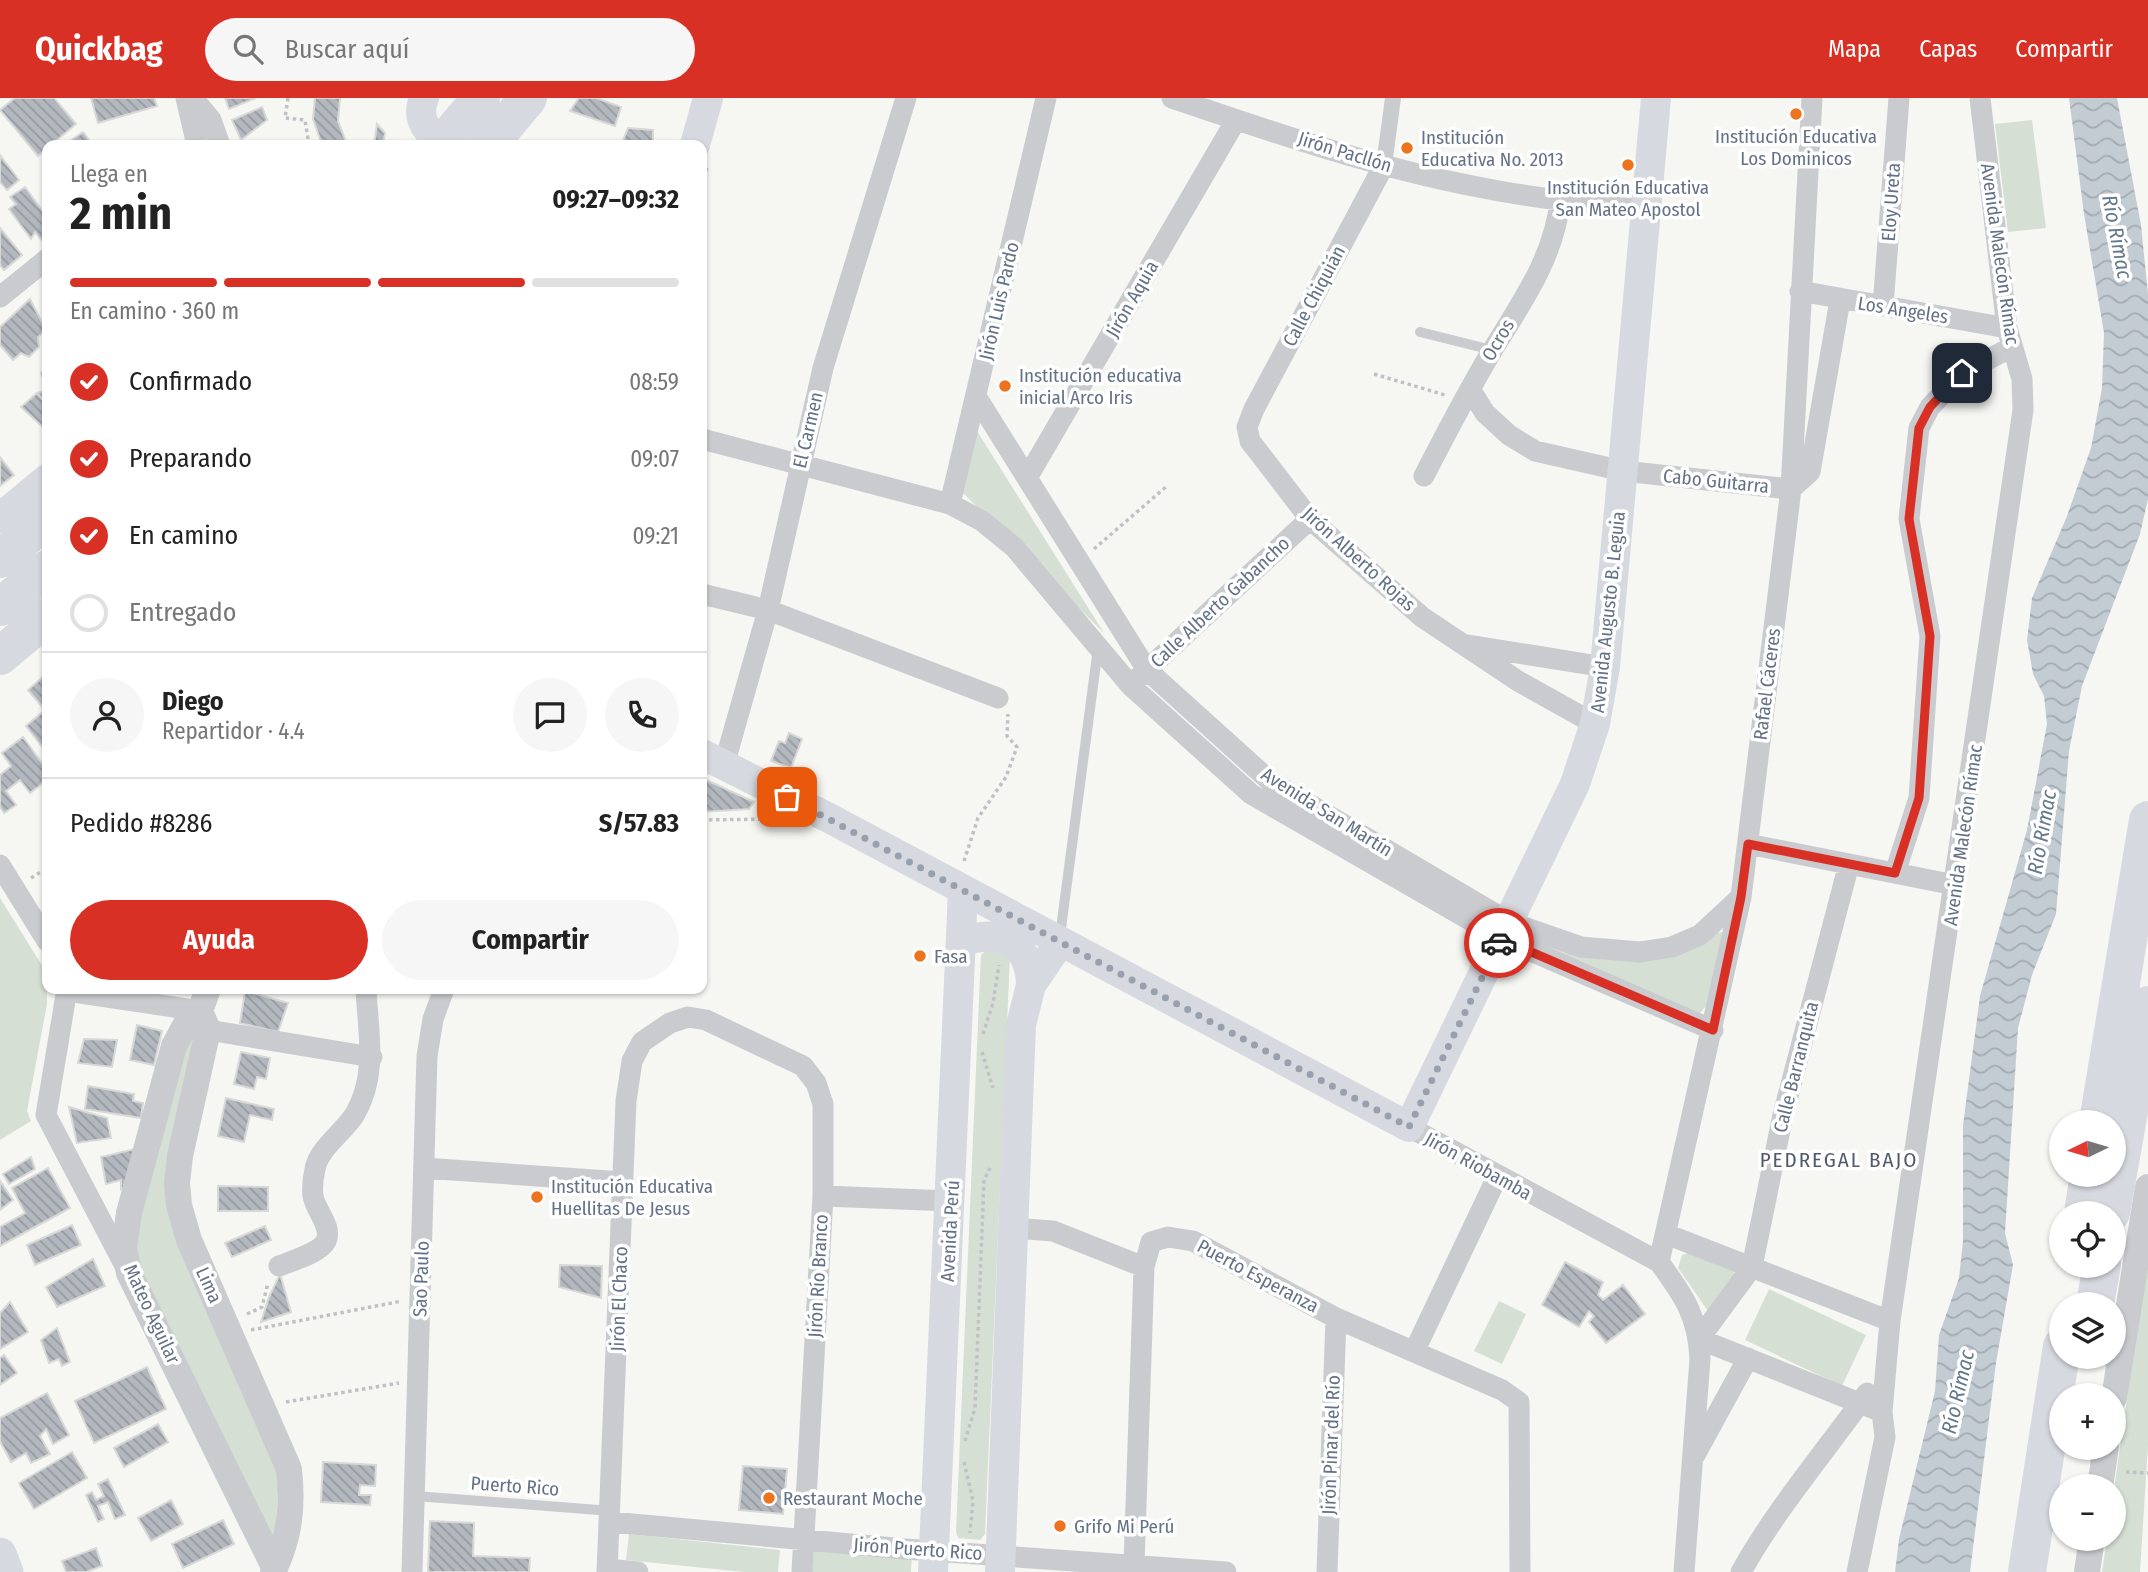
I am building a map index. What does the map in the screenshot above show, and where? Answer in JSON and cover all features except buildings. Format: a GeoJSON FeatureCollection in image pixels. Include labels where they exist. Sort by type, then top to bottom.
{"type":"FeatureCollection","features":[{"type":"Feature","properties":{"kind":"highway"},"geometry":{"type":"LineString","coordinates":[[446,140],[481,98]]}},
{"type":"Feature","properties":{"kind":"highway"},"geometry":{"type":"LineString","coordinates":[[493,140],[528,98]]}},
{"type":"Feature","properties":{"kind":"highway"},"geometry":{"type":"LineString","coordinates":[[0,607],[42,574]]}},
{"type":"Feature","properties":{"kind":"highway"},"geometry":{"type":"LineString","coordinates":[[0,656],[42,621]]}},
{"type":"Feature","properties":{"kind":"highway"},"geometry":{"type":"LineString","coordinates":[[2100,1110],[2148,820]]}},
{"type":"Feature","properties":{"kind":"highway"},"geometry":{"type":"LineString","coordinates":[[2134,1222],[2148,1005]]}},
{"type":"Feature","properties":{"kind":"highway"},"geometry":{"type":"LineString","coordinates":[[2027,1572],[2058,1369]]}},
{"type":"Feature","properties":{"kind":"highway"},"geometry":{"type":"LineString","coordinates":[[2053,1572],[2056,1551]]}},
{"type":"Feature","properties":{"kind":"main road"},"geometry":{"type":"LineString","coordinates":[[424,98],[421,112],[423,124],[437,140]]}},
{"type":"Feature","properties":{"kind":"main road"},"geometry":{"type":"LineString","coordinates":[[696,140],[708,98]]}},
{"type":"Feature","properties":{"kind":"main road","name":"Avenida Augusto B. Leguia"},"geometry":{"type":"LineString","coordinates":[[1409,1127],[1575,784],[1595,724],[1605,667],[1656,98]]}},
{"type":"Feature","properties":{"kind":"main road"},"geometry":{"type":"LineString","coordinates":[[18,534],[42,488]]}},
{"type":"Feature","properties":{"kind":"main road","name":"Jirón Riobamba"},"geometry":{"type":"LineString","coordinates":[[713,760],[1409,1127]]}},
{"type":"Feature","properties":{"kind":"main road","name":"Avenida Perú"},"geometry":{"type":"LineString","coordinates":[[934,1561],[951,1201],[961,942],[960,888]]}},
{"type":"Feature","properties":{"kind":"main road"},"geometry":{"type":"LineString","coordinates":[[961,942],[993,936],[1010,941],[1023,953],[1030,970],[1031,985],[1021,1025],[1000,1563]]}},
{"type":"Feature","properties":{"kind":"main road"},"geometry":{"type":"LineString","coordinates":[[1031,985],[1059,942]]}},
{"type":"Feature","properties":{"kind":"main road"},"geometry":{"type":"LineString","coordinates":[[0,1554],[7,1572]]}},
{"type":"Feature","properties":{"kind":"street"},"geometry":{"type":"LineString","coordinates":[[186,98],[196,140]]}},
{"type":"Feature","properties":{"kind":"street"},"geometry":{"type":"LineString","coordinates":[[193,98],[211,120],[218,140]]}},
{"type":"Feature","properties":{"kind":"street","name":"El Carmen"},"geometry":{"type":"LineString","coordinates":[[713,760],[768,610],[823,368],[906,98]]}},
{"type":"Feature","properties":{"kind":"street","name":"Jirón Luis Pardo"},"geometry":{"type":"LineString","coordinates":[[950,504],[1046,98]]}},
{"type":"Feature","properties":{"kind":"street","name":"Jirón Pacllón"},"geometry":{"type":"LineString","coordinates":[[1172,98],[1384,165],[1477,187],[1560,201],[1646,210]]}},
{"type":"Feature","properties":{"kind":"street"},"geometry":{"type":"LineString","coordinates":[[1384,165],[1393,98]]}},
{"type":"Feature","properties":{"kind":"street","name":"Rafael Cáceres"},"geometry":{"type":"LineString","coordinates":[[1659,1262],[1713,1030],[1741,897],[1748,844],[1791,489],[1812,98]]}},
{"type":"Feature","properties":{"kind":"street","name":"Eloy Ureta"},"geometry":{"type":"LineString","coordinates":[[1883,306],[1899,98]]}},
{"type":"Feature","properties":{"kind":"street","name":"Avenida Malecón Rímac"},"geometry":{"type":"LineString","coordinates":[[1857,1572],[1885,1437],[1882,1412],[1890,1321],[2023,410],[2022,379],[2009,337],[1980,98]]}},
{"type":"Feature","properties":{"kind":"street","name":"Jirón Aquia"},"geometry":{"type":"LineString","coordinates":[[1027,478],[1236,120]]}},
{"type":"Feature","properties":{"kind":"street","name":"Calle Chiquián"},"geometry":{"type":"LineString","coordinates":[[1247,427],[1384,165]]}},
{"type":"Feature","properties":{"kind":"street","name":"Ocros"},"geometry":{"type":"LineString","coordinates":[[1424,476],[1492,350],[1542,265],[1558,228],[1560,201]]}},
{"type":"Feature","properties":{"kind":"street"},"geometry":{"type":"LineString","coordinates":[[0,297],[42,263]]}},
{"type":"Feature","properties":{"kind":"street","name":"Los Angeles"},"geometry":{"type":"LineString","coordinates":[[1800,291],[1883,306],[2009,337]]}},
{"type":"Feature","properties":{"kind":"street","name":"Cabo Guitarra"},"geometry":{"type":"LineString","coordinates":[[1467,395],[1509,435],[1535,451],[1623,471],[1791,489],[1810,472],[1840,300]]}},
{"type":"Feature","properties":{"kind":"street"},"geometry":{"type":"LineString","coordinates":[[1895,873],[1919,798],[1930,636],[1909,519],[1919,428],[1930,407],[1962,373],[2009,337]]}},
{"type":"Feature","properties":{"kind":"street","name":"Avenida San Martín"},"geometry":{"type":"LineString","coordinates":[[977,398],[1147,670],[1270,781],[1505,930],[1581,947],[1640,952],[1672,947],[1700,935],[1741,897]]}},
{"type":"Feature","properties":{"kind":"street","name":"Jirón Alberto Rojas"},"geometry":{"type":"LineString","coordinates":[[1247,427],[1250,441],[1310,519],[1422,617],[1518,681],[1595,724]]}},
{"type":"Feature","properties":{"kind":"street","name":"Avenida San Martín"},"geometry":{"type":"LineString","coordinates":[[707,440],[950,504],[982,521],[1014,547],[1131,685],[1251,794],[1505,930],[1713,1030]]}},
{"type":"Feature","properties":{"kind":"street","name":"Calle Alberto Gabancho"},"geometry":{"type":"LineString","coordinates":[[1131,685],[1310,519]]}},
{"type":"Feature","properties":{"kind":"street"},"geometry":{"type":"LineString","coordinates":[[707,595],[768,610],[998,698]]}},
{"type":"Feature","properties":{"kind":"street","name":"Jirón Alberto Rojas"},"geometry":{"type":"LineString","coordinates":[[1462,644],[1605,667]]}},
{"type":"Feature","properties":{"kind":"street"},"geometry":{"type":"LineString","coordinates":[[1748,844],[1955,885]]}},
{"type":"Feature","properties":{"kind":"street"},"geometry":{"type":"LineString","coordinates":[[0,864],[42,933]]}},
{"type":"Feature","properties":{"kind":"street","name":"Calle Barranquita"},"geometry":{"type":"LineString","coordinates":[[1699,1339],[1752,1267],[1783,1115],[1849,864]]}},
{"type":"Feature","properties":{"kind":"street"},"geometry":{"type":"LineString","coordinates":[[66,994],[46,1115],[128,1273]]}},
{"type":"Feature","properties":{"kind":"street"},"geometry":{"type":"LineString","coordinates":[[95,994],[205,1010],[372,1057]]}},
{"type":"Feature","properties":{"kind":"street"},"geometry":{"type":"LineString","coordinates":[[279,1266],[322,1247],[327,1240],[327,1230],[313,1199],[314,1169],[317,1159],[355,1114],[368,1083],[372,1057],[366,994]]}},
{"type":"Feature","properties":{"kind":"street","name":"Sao Paulo"},"geometry":{"type":"LineString","coordinates":[[412,1572],[427,1056],[433,1019],[442,994]]}},
{"type":"Feature","properties":{"kind":"street","name":"Mateo Aguilar"},"geometry":{"type":"LineString","coordinates":[[205,1010],[180,1031],[129,1213],[124,1248],[128,1273],[274,1570]]}},
{"type":"Feature","properties":{"kind":"street","name":"Lima"},"geometry":{"type":"LineString","coordinates":[[205,1010],[180,1156],[177,1183],[179,1205],[189,1240],[264,1406],[289,1469],[292,1497],[290,1532],[274,1570]]}},
{"type":"Feature","properties":{"kind":"street","name":"Jirón El Chaco"},"geometry":{"type":"LineString","coordinates":[[607,1571],[626,1101],[632,1061],[640,1045],[670,1023],[688,1017],[706,1020],[730,1031]]}},
{"type":"Feature","properties":{"kind":"street","name":"Jirón Río Branco"},"geometry":{"type":"LineString","coordinates":[[730,1031],[803,1066],[816,1083],[823,1104],[823,1196],[802,1572]]}},
{"type":"Feature","properties":{"kind":"street","name":"Jirón Riobamba"},"geometry":{"type":"LineString","coordinates":[[1409,1127],[1497,1177],[1659,1262],[1684,1296],[1697,1325],[1699,1339],[1684,1572]]}},
{"type":"Feature","properties":{"kind":"street"},"geometry":{"type":"LineString","coordinates":[[424,1168],[623,1182]]}},
{"type":"Feature","properties":{"kind":"street"},"geometry":{"type":"LineString","coordinates":[[1414,1352],[1497,1177]]}},
{"type":"Feature","properties":{"kind":"street"},"geometry":{"type":"LineString","coordinates":[[2116,1383],[2134,1222],[2148,1187]]}},
{"type":"Feature","properties":{"kind":"street"},"geometry":{"type":"LineString","coordinates":[[823,1196],[951,1201]]}},
{"type":"Feature","properties":{"kind":"street"},"geometry":{"type":"LineString","coordinates":[[1013,1228],[1053,1231],[1144,1267]]}},
{"type":"Feature","properties":{"kind":"street"},"geometry":{"type":"LineString","coordinates":[[1666,1234],[1890,1321]]}},
{"type":"Feature","properties":{"kind":"street","name":"Puerto Esperanza"},"geometry":{"type":"LineString","coordinates":[[1134,1565],[1144,1267],[1151,1242],[1168,1237],[1193,1241],[1336,1318],[1502,1390],[1519,1402],[1520,1572]]}},
{"type":"Feature","properties":{"kind":"street","name":"Jirón Pinar del Río"},"geometry":{"type":"LineString","coordinates":[[1327,1572],[1336,1318]]}},
{"type":"Feature","properties":{"kind":"street"},"geometry":{"type":"LineString","coordinates":[[1699,1339],[1882,1412]]}},
{"type":"Feature","properties":{"kind":"street"},"geometry":{"type":"LineString","coordinates":[[1691,1462],[1748,1358]]}},
{"type":"Feature","properties":{"kind":"street"},"geometry":{"type":"LineString","coordinates":[[1741,1572],[1757,1542],[1885,1368]]}},
{"type":"Feature","properties":{"kind":"street","name":"Jirón Puerto Rico"},"geometry":{"type":"LineString","coordinates":[[611,1517],[803,1540],[934,1561],[1134,1565],[1226,1572]]}},
{"type":"Feature","properties":{"kind":"street"},"geometry":{"type":"LineString","coordinates":[[2087,1572],[2090,1551]]}},
{"type":"Feature","properties":{"kind":"street"},"geometry":{"type":"LineString","coordinates":[[607,1571],[638,1572]]}},
{"type":"Feature","properties":{"kind":"lane"},"geometry":{"type":"LineString","coordinates":[[1420,332],[1492,350]]}},
{"type":"Feature","properties":{"kind":"lane"},"geometry":{"type":"LineString","coordinates":[[1059,942],[1098,648]]}},
{"type":"Feature","properties":{"kind":"lane","name":"Puerto Rico"},"geometry":{"type":"LineString","coordinates":[[415,1496],[611,1517]]}},
{"type":"Feature","properties":{"kind":"path"},"geometry":{"type":"LineString","coordinates":[[288,98],[285,118],[305,120],[308,140]]}},
{"type":"Feature","properties":{"kind":"path"},"geometry":{"type":"LineString","coordinates":[[1374,374],[1467,395]]}},
{"type":"Feature","properties":{"kind":"path"},"geometry":{"type":"LineString","coordinates":[[1079,562],[1167,486]]}},
{"type":"Feature","properties":{"kind":"path"},"geometry":{"type":"LineString","coordinates":[[960,888],[978,818],[1006,777],[1017,747],[1007,736],[1008,712],[998,698]]}},
{"type":"Feature","properties":{"kind":"path"},"geometry":{"type":"LineString","coordinates":[[707,820],[778,819]]}},
{"type":"Feature","properties":{"kind":"path"},"geometry":{"type":"LineString","coordinates":[[994,1091],[986,1071],[982,1043],[993,1003],[999,965]]}},
{"type":"Feature","properties":{"kind":"path"},"geometry":{"type":"LineString","coordinates":[[970,1541],[973,1501],[963,1454],[975,1408],[984,1180],[992,1160]]}},
{"type":"Feature","properties":{"kind":"path"},"geometry":{"type":"LineString","coordinates":[[229,1329],[262,1307],[272,1269],[279,1266]]}},
{"type":"Feature","properties":{"kind":"path"},"geometry":{"type":"LineString","coordinates":[[229,1329],[421,1298]]}},
{"type":"Feature","properties":{"kind":"path"},"geometry":{"type":"LineString","coordinates":[[264,1406],[376,1384],[418,1381]]}},
{"type":"Feature","properties":{"kind":"shaded area"},"geometry":{"type":"Polygon","coordinates":[[[2032,120],[2046,228],[2008,232],[1995,124],[2032,120]]]}},
{"type":"Feature","properties":{"kind":"shaded area"},"geometry":{"type":"Polygon","coordinates":[[[977,431],[1104,633],[963,493],[977,431]]]}},
{"type":"Feature","properties":{"kind":"shaded area"},"geometry":{"type":"Polygon","coordinates":[[[0,898],[42,965],[42,994],[47,994],[47,1004],[27,1111],[31,1121],[0,1140],[0,898]]]}},
{"type":"Feature","properties":{"kind":"shaded area"},"geometry":{"type":"Polygon","coordinates":[[[1722,932],[1724,938],[1707,1005],[1700,1013],[1692,1012],[1515,935],[1564,950],[1722,932]]]}},
{"type":"Feature","properties":{"kind":"shaded area"},"geometry":{"type":"Polygon","coordinates":[[[987,949],[1010,956],[985,1534],[980,1540],[958,1538],[956,1532],[981,955],[987,949]]]}},
{"type":"Feature","properties":{"kind":"shaded area"},"geometry":{"type":"Polygon","coordinates":[[[184,1030],[194,1034],[167,1163],[279,1470],[275,1541],[133,1253],[184,1030]]]}},
{"type":"Feature","properties":{"kind":"shaded area"},"geometry":{"type":"Polygon","coordinates":[[[1698,1250],[1735,1269],[1732,1284],[1708,1311],[1678,1268],[1682,1255],[1698,1250]]]}},
{"type":"Feature","properties":{"kind":"shaded area"},"geometry":{"type":"Polygon","coordinates":[[[2148,1252],[2148,1446],[2140,1572],[2102,1572],[2105,1551],[2126,1551],[2126,1474],[2116,1474],[2118,1460],[2126,1460],[2126,1405],[2148,1252]]]}},
{"type":"Feature","properties":{"kind":"shaded area"},"geometry":{"type":"Polygon","coordinates":[[[1769,1289],[1866,1335],[1842,1386],[1745,1340],[1769,1289]]]}},
{"type":"Feature","properties":{"kind":"shaded area"},"geometry":{"type":"Polygon","coordinates":[[[1499,1301],[1526,1314],[1502,1364],[1474,1351],[1499,1301]]]}},
{"type":"Feature","properties":{"kind":"shaded area"},"geometry":{"type":"Polygon","coordinates":[[[629,1534],[780,1550],[778,1572],[744,1572],[626,1560],[629,1534]]]}},
{"type":"Feature","properties":{"kind":"shaded area"},"geometry":{"type":"Polygon","coordinates":[[[814,1547],[912,1554],[911,1572],[812,1572],[814,1547]]]}},
{"type":"Feature","properties":{"kind":"water","name":"Río Rímac"},"geometry":{"type":"Polygon","coordinates":[[[2069,98],[2117,98],[2141,225],[2148,294],[2148,499],[2140,534],[2082,686],[2069,751],[2056,914],[2032,975],[2018,1028],[2005,1233],[2013,1265],[1996,1363],[1970,1572],[1895,1572],[1899,1539],[1935,1391],[1939,1335],[1959,1278],[1963,1241],[1963,1125],[1980,996],[2027,830],[2047,724],[2044,696],[2033,674],[2027,640],[2032,598],[2067,516],[2091,448],[2102,388],[2104,333],[2084,214],[2069,98]]]}},
{"type":"Feature","properties":{"kind":"way so far"},"geometry":{"type":"LineString","coordinates":[[787,797],[1409,1127],[1499,943]]}},
{"type":"Feature","properties":{"kind":"place","name":"Institución Educativa Los Dominicos"},"geometry":{"type":"Point","coordinates":[1796,114]}},
{"type":"Feature","properties":{"kind":"place","name":"Institución Educativa No. 2013"},"geometry":{"type":"Point","coordinates":[1407,148]}},
{"type":"Feature","properties":{"kind":"place","name":"Institución Educativa San Mateo Apostol"},"geometry":{"type":"Point","coordinates":[1628,165]}},
{"type":"Feature","properties":{"kind":"place","name":"Institución educativa inicial Arco Iris"},"geometry":{"type":"Point","coordinates":[1005,386]}},
{"type":"Feature","properties":{"kind":"place","name":"Fasa"},"geometry":{"type":"Point","coordinates":[920,956]}},
{"type":"Feature","properties":{"kind":"place","name":"Institución Educativa Huellitas De Jesus"},"geometry":{"type":"Point","coordinates":[537,1197]}},
{"type":"Feature","properties":{"kind":"place","name":"Restaurant Moche"},"geometry":{"type":"Point","coordinates":[769,1498]}},
{"type":"Feature","properties":{"kind":"place","name":"Grifo Mi Perú"},"geometry":{"type":"Point","coordinates":[1060,1526]}},
{"type":"Feature","properties":{"kind":"district","name":"PEDREGAL BAJO"},"geometry":{"type":"Point","coordinates":[1839,1160]}},
{"type":"Feature","properties":{"kind":"route"},"geometry":{"type":"LineString","coordinates":[[1499,943],[1501,939],[1713,1030],[1741,897],[1748,844],[1895,873],[1919,798],[1930,636],[1909,519],[1919,428],[1930,407],[1962,373]]}}]}
